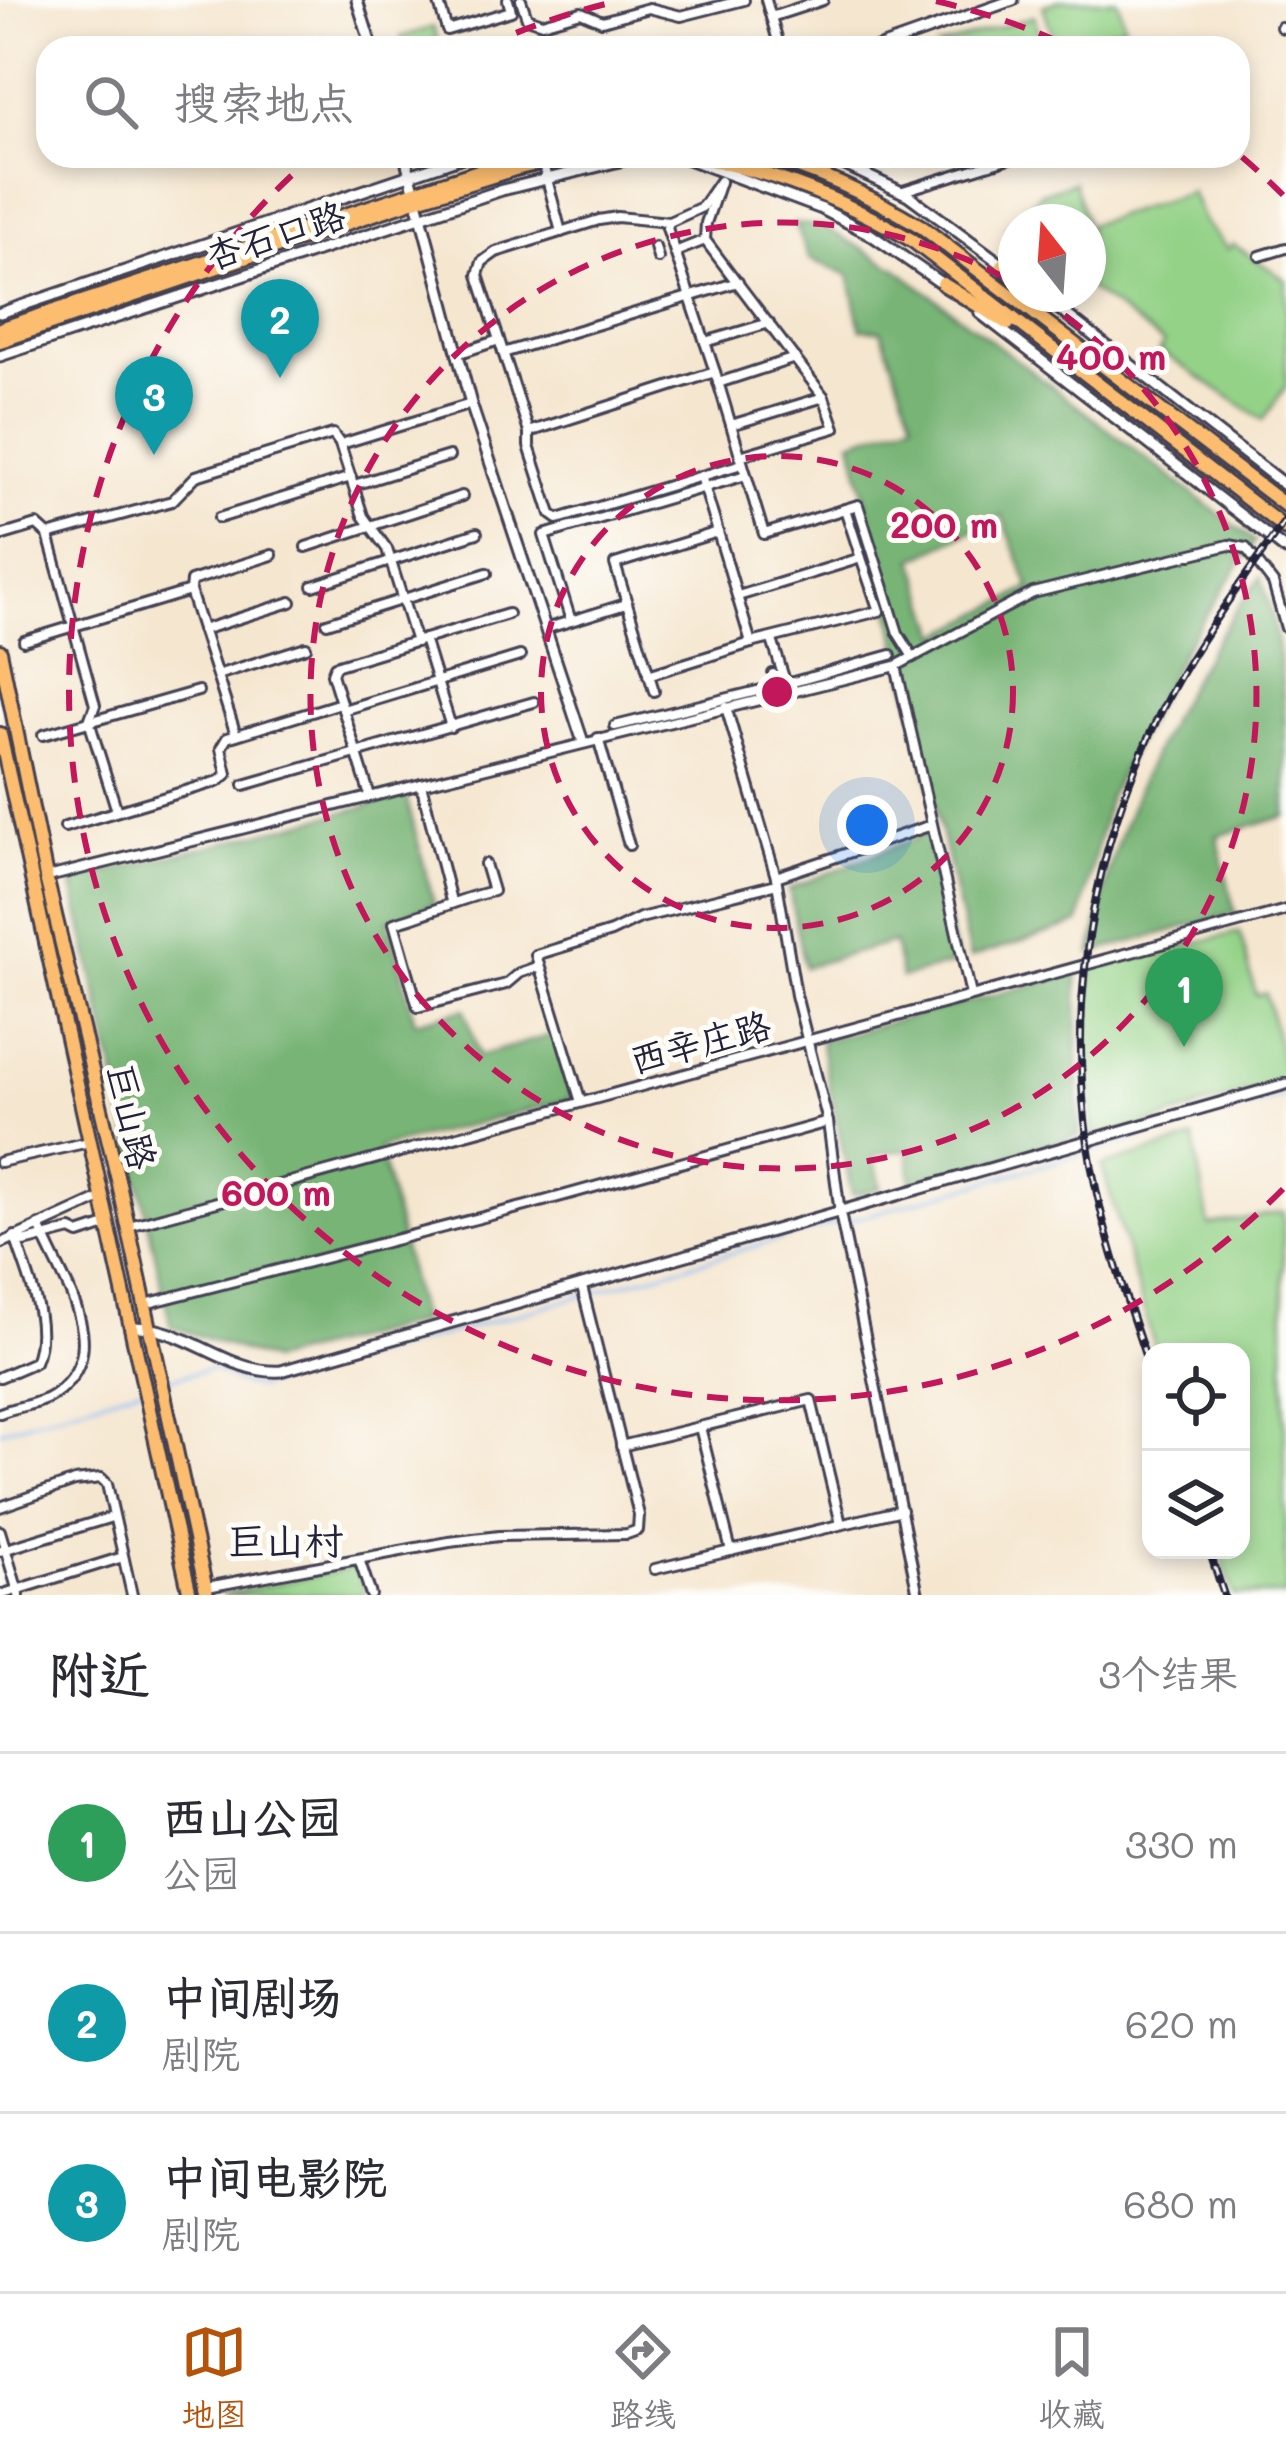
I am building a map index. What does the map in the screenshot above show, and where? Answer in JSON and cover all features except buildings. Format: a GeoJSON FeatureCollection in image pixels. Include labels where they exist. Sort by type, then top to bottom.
{"type":"FeatureCollection","features":[{"type":"Feature","properties":{"kind":"main road","name":"杏石口路"},"geometry":{"type":"LineString","coordinates":[[0,341],[491,168]]}},
{"type":"Feature","properties":{"kind":"main road","name":"杏石口路"},"geometry":{"type":"LineString","coordinates":[[417,195],[516,168]]}},
{"type":"Feature","properties":{"kind":"main road"},"geometry":{"type":"LineString","coordinates":[[725,168],[801,186],[868,214],[913,241],[1286,529]]}},
{"type":"Feature","properties":{"kind":"main road"},"geometry":{"type":"LineString","coordinates":[[807,168],[874,197],[922,226],[1286,506]]}},
{"type":"Feature","properties":{"kind":"main road","name":"杏石口路"},"geometry":{"type":"LineString","coordinates":[[0,329],[216,263]]}},
{"type":"Feature","properties":{"kind":"main road"},"geometry":{"type":"LineString","coordinates":[[943,284],[1055,352]]}},
{"type":"Feature","properties":{"kind":"main road"},"geometry":{"type":"LineString","coordinates":[[1043,312],[1057,328]]}},
{"type":"Feature","properties":{"kind":"main road","name":"巨山路"},"geometry":{"type":"LineString","coordinates":[[0,651],[206,1591]]}},
{"type":"Feature","properties":{"kind":"main road","name":"巨山路"},"geometry":{"type":"LineString","coordinates":[[0,734],[190,1595]]}},
{"type":"Feature","properties":{"kind":"street"},"geometry":{"type":"LineString","coordinates":[[357,0],[368,36]]}},
{"type":"Feature","properties":{"kind":"street"},"geometry":{"type":"LineString","coordinates":[[438,0],[447,31],[512,10],[508,0]]}},
{"type":"Feature","properties":{"kind":"street"},"geometry":{"type":"LineString","coordinates":[[521,0],[527,18],[542,23],[581,13],[602,21],[649,8],[681,16],[744,0]]}},
{"type":"Feature","properties":{"kind":"street"},"geometry":{"type":"LineString","coordinates":[[766,0],[777,36]]}},
{"type":"Feature","properties":{"kind":"street"},"geometry":{"type":"LineString","coordinates":[[771,17],[823,0]]}},
{"type":"Feature","properties":{"kind":"street"},"geometry":{"type":"LineString","coordinates":[[909,36],[1004,1]]}},
{"type":"Feature","properties":{"kind":"street"},"geometry":{"type":"LineString","coordinates":[[409,168],[472,404],[583,742]]}},
{"type":"Feature","properties":{"kind":"street","name":"杏石口路"},"geometry":{"type":"LineString","coordinates":[[0,313],[426,168]]}},
{"type":"Feature","properties":{"kind":"street"},"geometry":{"type":"LineString","coordinates":[[543,168],[561,232]]}},
{"type":"Feature","properties":{"kind":"street","name":"杏石口路"},"geometry":{"type":"LineString","coordinates":[[0,356],[422,216],[588,168]]}},
{"type":"Feature","properties":{"kind":"street"},"geometry":{"type":"LineString","coordinates":[[702,482],[558,519],[551,514],[529,446],[530,432],[478,275],[482,262],[496,252],[561,232],[617,217],[669,222],[702,206],[725,168]]}},
{"type":"Feature","properties":{"kind":"street"},"geometry":{"type":"LineString","coordinates":[[571,621],[544,535],[702,482],[835,428],[824,397],[705,240],[725,168]]}},
{"type":"Feature","properties":{"kind":"street"},"geometry":{"type":"LineString","coordinates":[[725,168],[870,234],[943,284],[1286,550]]}},
{"type":"Feature","properties":{"kind":"street"},"geometry":{"type":"LineString","coordinates":[[852,168],[901,191],[998,261]]}},
{"type":"Feature","properties":{"kind":"street"},"geometry":{"type":"LineString","coordinates":[[901,191],[977,168]]}},
{"type":"Feature","properties":{"kind":"street"},"geometry":{"type":"LineString","coordinates":[[669,222],[667,229],[764,534],[858,505],[898,634],[914,657]]}},
{"type":"Feature","properties":{"kind":"street"},"geometry":{"type":"LineString","coordinates":[[675,252],[705,240]]}},
{"type":"Feature","properties":{"kind":"street"},"geometry":{"type":"LineString","coordinates":[[213,241],[216,263]]}},
{"type":"Feature","properties":{"kind":"street"},"geometry":{"type":"LineString","coordinates":[[1260,256],[1286,248]]}},
{"type":"Feature","properties":{"kind":"street"},"geometry":{"type":"LineString","coordinates":[[502,353],[738,281]]}},
{"type":"Feature","properties":{"kind":"street"},"geometry":{"type":"LineString","coordinates":[[1063,312],[1286,486]]}},
{"type":"Feature","properties":{"kind":"street"},"geometry":{"type":"LineString","coordinates":[[705,342],[769,322]]}},
{"type":"Feature","properties":{"kind":"street"},"geometry":{"type":"LineString","coordinates":[[458,354],[499,340]]}},
{"type":"Feature","properties":{"kind":"street"},"geometry":{"type":"LineString","coordinates":[[530,432],[795,358]]}},
{"type":"Feature","properties":{"kind":"street"},"geometry":{"type":"LineString","coordinates":[[731,425],[824,397]]}},
{"type":"Feature","properties":{"kind":"street"},"geometry":{"type":"LineString","coordinates":[[340,444],[472,404]]}},
{"type":"Feature","properties":{"kind":"street"},"geometry":{"type":"LineString","coordinates":[[48,535],[172,501],[190,480],[208,471],[333,434],[363,515],[391,560],[451,727]]}},
{"type":"Feature","properties":{"kind":"street"},"geometry":{"type":"LineString","coordinates":[[218,518],[449,456]]}},
{"type":"Feature","properties":{"kind":"street"},"geometry":{"type":"LineString","coordinates":[[702,482],[751,643]]}},
{"type":"Feature","properties":{"kind":"street"},"geometry":{"type":"LineString","coordinates":[[306,547],[462,496]]}},
{"type":"Feature","properties":{"kind":"street"},"geometry":{"type":"LineString","coordinates":[[648,675],[879,610],[845,509]]}},
{"type":"Feature","properties":{"kind":"street"},"geometry":{"type":"LineString","coordinates":[[0,536],[37,525],[48,535],[94,705],[89,721],[117,811]]}},
{"type":"Feature","properties":{"kind":"street"},"geometry":{"type":"LineString","coordinates":[[654,691],[614,560],[718,532]]}},
{"type":"Feature","properties":{"kind":"street"},"geometry":{"type":"LineString","coordinates":[[314,586],[477,533]]}},
{"type":"Feature","properties":{"kind":"street"},"geometry":{"type":"LineString","coordinates":[[32,882],[896,667],[1033,593],[1229,545],[1246,548],[1273,584],[1286,628]]}},
{"type":"Feature","properties":{"kind":"street"},"geometry":{"type":"LineString","coordinates":[[236,735],[190,591],[191,581],[272,555]]}},
{"type":"Feature","properties":{"kind":"street"},"geometry":{"type":"LineString","coordinates":[[738,596],[861,558]]}},
{"type":"Feature","properties":{"kind":"street"},"geometry":{"type":"LineString","coordinates":[[326,623],[488,573]]}},
{"type":"Feature","properties":{"kind":"street"},"geometry":{"type":"LineString","coordinates":[[25,641],[190,591]]}},
{"type":"Feature","properties":{"kind":"street"},"geometry":{"type":"LineString","coordinates":[[202,630],[291,602]]}},
{"type":"Feature","properties":{"kind":"street"},"geometry":{"type":"LineString","coordinates":[[548,628],[626,604]]}},
{"type":"Feature","properties":{"kind":"street"},"geometry":{"type":"LineString","coordinates":[[371,797],[332,674],[335,666],[508,614]]}},
{"type":"Feature","properties":{"kind":"street"},"geometry":{"type":"LineString","coordinates":[[772,640],[781,685]]}},
{"type":"Feature","properties":{"kind":"street"},"geometry":{"type":"LineString","coordinates":[[217,675],[306,647]]}},
{"type":"Feature","properties":{"kind":"street"},"geometry":{"type":"LineString","coordinates":[[615,726],[891,655]]}},
{"type":"Feature","properties":{"kind":"street"},"geometry":{"type":"LineString","coordinates":[[65,827],[222,780],[227,774],[221,744],[236,735],[520,656]]}},
{"type":"Feature","properties":{"kind":"street"},"geometry":{"type":"LineString","coordinates":[[896,667],[971,995]]}},
{"type":"Feature","properties":{"kind":"street"},"geometry":{"type":"LineString","coordinates":[[773,674],[781,685]]}},
{"type":"Feature","properties":{"kind":"street"},"geometry":{"type":"LineString","coordinates":[[43,735],[198,691]]}},
{"type":"Feature","properties":{"kind":"street"},"geometry":{"type":"LineString","coordinates":[[244,784],[534,702]]}},
{"type":"Feature","properties":{"kind":"street"},"geometry":{"type":"LineString","coordinates":[[726,707],[776,880],[919,1595]]}},
{"type":"Feature","properties":{"kind":"street"},"geometry":{"type":"LineString","coordinates":[[598,738],[628,844]]}},
{"type":"Feature","properties":{"kind":"street"},"geometry":{"type":"LineString","coordinates":[[421,784],[451,901]]}},
{"type":"Feature","properties":{"kind":"street"},"geometry":{"type":"LineString","coordinates":[[581,1102],[536,956],[932,825]]}},
{"type":"Feature","properties":{"kind":"street"},"geometry":{"type":"LineString","coordinates":[[485,864],[493,891],[394,923],[418,1007],[506,984],[519,973],[539,967]]}},
{"type":"Feature","properties":{"kind":"street","name":"西辛庄路"},"geometry":{"type":"LineString","coordinates":[[128,1226],[1286,910]]}},
{"type":"Feature","properties":{"kind":"street"},"geometry":{"type":"LineString","coordinates":[[130,1327],[150,1326],[259,1370],[281,1371],[1286,1084]]}},
{"type":"Feature","properties":{"kind":"street"},"geometry":{"type":"LineString","coordinates":[[146,1304],[828,1122]]}},
{"type":"Feature","properties":{"kind":"street"},"geometry":{"type":"LineString","coordinates":[[0,1162],[89,1142]]}},
{"type":"Feature","properties":{"kind":"street"},"geometry":{"type":"LineString","coordinates":[[0,1244],[101,1198]]}},
{"type":"Feature","properties":{"kind":"street"},"geometry":{"type":"LineString","coordinates":[[64,1212],[71,1230]]}},
{"type":"Feature","properties":{"kind":"street"},"geometry":{"type":"LineString","coordinates":[[16,1236],[24,1242],[106,1225]]}},
{"type":"Feature","properties":{"kind":"street"},"geometry":{"type":"LineString","coordinates":[[0,1413],[50,1398],[77,1364],[83,1323],[77,1301],[39,1226]]}},
{"type":"Feature","properties":{"kind":"street"},"geometry":{"type":"LineString","coordinates":[[0,1377],[35,1362],[42,1346],[41,1326],[16,1236]]}},
{"type":"Feature","properties":{"kind":"street"},"geometry":{"type":"LineString","coordinates":[[206,1591],[482,1538],[638,1530],[639,1515],[582,1287]]}},
{"type":"Feature","properties":{"kind":"street"},"geometry":{"type":"LineString","coordinates":[[621,1446],[811,1400],[841,1524]]}},
{"type":"Feature","properties":{"kind":"street"},"geometry":{"type":"LineString","coordinates":[[700,1427],[731,1551]]}},
{"type":"Feature","properties":{"kind":"street"},"geometry":{"type":"LineString","coordinates":[[0,1507],[97,1477],[106,1484],[132,1595]]}},
{"type":"Feature","properties":{"kind":"street"},"geometry":{"type":"LineString","coordinates":[[655,1569],[902,1510]]}},
{"type":"Feature","properties":{"kind":"street"},"geometry":{"type":"LineString","coordinates":[[3,1550],[112,1517]]}},
{"type":"Feature","properties":{"kind":"street"},"geometry":{"type":"LineString","coordinates":[[0,1531],[18,1592]]}},
{"type":"Feature","properties":{"kind":"street"},"geometry":{"type":"LineString","coordinates":[[0,1595],[123,1557]]}},
{"type":"Feature","properties":{"kind":"street"},"geometry":{"type":"LineString","coordinates":[[359,1559],[371,1595]]}},
{"type":"Feature","properties":{"kind":"green space"},"geometry":{"type":"Polygon","coordinates":[[[1061,0],[1117,0],[1125,25],[1092,36],[1053,36],[1043,6],[1061,0]]]}},
{"type":"Feature","properties":{"kind":"green space"},"geometry":{"type":"Polygon","coordinates":[[[1034,16],[1040,36],[972,36],[1034,16]]]}},
{"type":"Feature","properties":{"kind":"green space"},"geometry":{"type":"Polygon","coordinates":[[[433,27],[436,36],[404,36],[433,27]]]}},
{"type":"Feature","properties":{"kind":"green space"},"geometry":{"type":"Polygon","coordinates":[[[1074,182],[1081,204],[1030,204],[1041,193],[1074,182]]]}},
{"type":"Feature","properties":{"kind":"green space"},"geometry":{"type":"Polygon","coordinates":[[[1191,192],[1204,222],[1228,249],[1233,244],[1286,280],[1286,386],[1263,420],[1160,351],[1164,343],[1106,301],[1106,219],[1191,192]]]}},
{"type":"Feature","properties":{"kind":"green space"},"geometry":{"type":"Polygon","coordinates":[[[795,224],[823,226],[897,269],[1255,541],[1183,650],[1109,796],[1079,923],[970,958],[852,441],[913,420],[881,330],[861,329],[849,275],[810,259],[795,224]],[[1002,516],[914,559],[939,635],[1030,588],[1002,516]]]}},
{"type":"Feature","properties":{"kind":"green space"},"geometry":{"type":"Polygon","coordinates":[[[1261,577],[1280,663],[1286,816],[1217,836],[1235,913],[1092,953],[1115,850],[1147,769],[1199,668],[1261,577]]]}},
{"type":"Feature","properties":{"kind":"green space"},"geometry":{"type":"Polygon","coordinates":[[[406,796],[434,904],[388,920],[415,1022],[465,1009],[479,1056],[555,1034],[572,1099],[379,1148],[421,1322],[271,1361],[171,1326],[72,881],[406,796]]]}},
{"type":"Feature","properties":{"kind":"green space"},"geometry":{"type":"Polygon","coordinates":[[[928,833],[958,963],[901,978],[894,942],[804,967],[789,889],[928,833]]]}},
{"type":"Feature","properties":{"kind":"green space"},"geometry":{"type":"Polygon","coordinates":[[[1240,932],[1256,995],[1266,993],[1286,1080],[1093,1137],[1087,1026],[1092,968],[1240,932]]]}},
{"type":"Feature","properties":{"kind":"green space"},"geometry":{"type":"Polygon","coordinates":[[[1077,973],[1079,1136],[912,1186],[908,1149],[874,1155],[881,1188],[852,1195],[820,1041],[1077,973]]]}},
{"type":"Feature","properties":{"kind":"green space"},"geometry":{"type":"Polygon","coordinates":[[[1194,1139],[1209,1225],[1283,1212],[1286,1595],[1234,1595],[1222,1559],[1250,1559],[1250,1343],[1153,1343],[1102,1166],[1194,1139]]]}},
{"type":"Feature","properties":{"kind":"green space"},"geometry":{"type":"Polygon","coordinates":[[[357,1567],[365,1595],[221,1595],[357,1567]]]}},
{"type":"Feature","properties":{"kind":"waterway"},"geometry":{"type":"LineString","coordinates":[[847,1221],[1286,1096]]}},
{"type":"Feature","properties":{"kind":"waterway"},"geometry":{"type":"LineString","coordinates":[[168,1379],[212,1369],[257,1388],[837,1223]]}},
{"type":"Feature","properties":{"kind":"waterway"},"geometry":{"type":"LineString","coordinates":[[0,1431],[142,1387]]}},
{"type":"Feature","properties":{"kind":"railway"},"geometry":{"type":"LineString","coordinates":[[1142,1346],[1106,1231],[1088,1144],[1081,1028],[1093,913],[1106,856],[1144,747],[1211,627],[1286,519]]}},
{"type":"Feature","properties":{"kind":"railway"},"geometry":{"type":"LineString","coordinates":[[1212,1559],[1224,1595]]}},
{"type":"Feature","properties":{"kind":"place","name":"中间剧场"},"geometry":{"type":"Point","coordinates":[280,378]}},
{"type":"Feature","properties":{"kind":"place","name":"中间电影院"},"geometry":{"type":"Point","coordinates":[154,455]}},
{"type":"Feature","properties":{"kind":"place","name":"西山公园"},"geometry":{"type":"Point","coordinates":[1184,1047]}},
{"type":"Feature","properties":{"kind":"district","name":"巨山村"},"geometry":{"type":"Point","coordinates":[285,1539]}}]}
